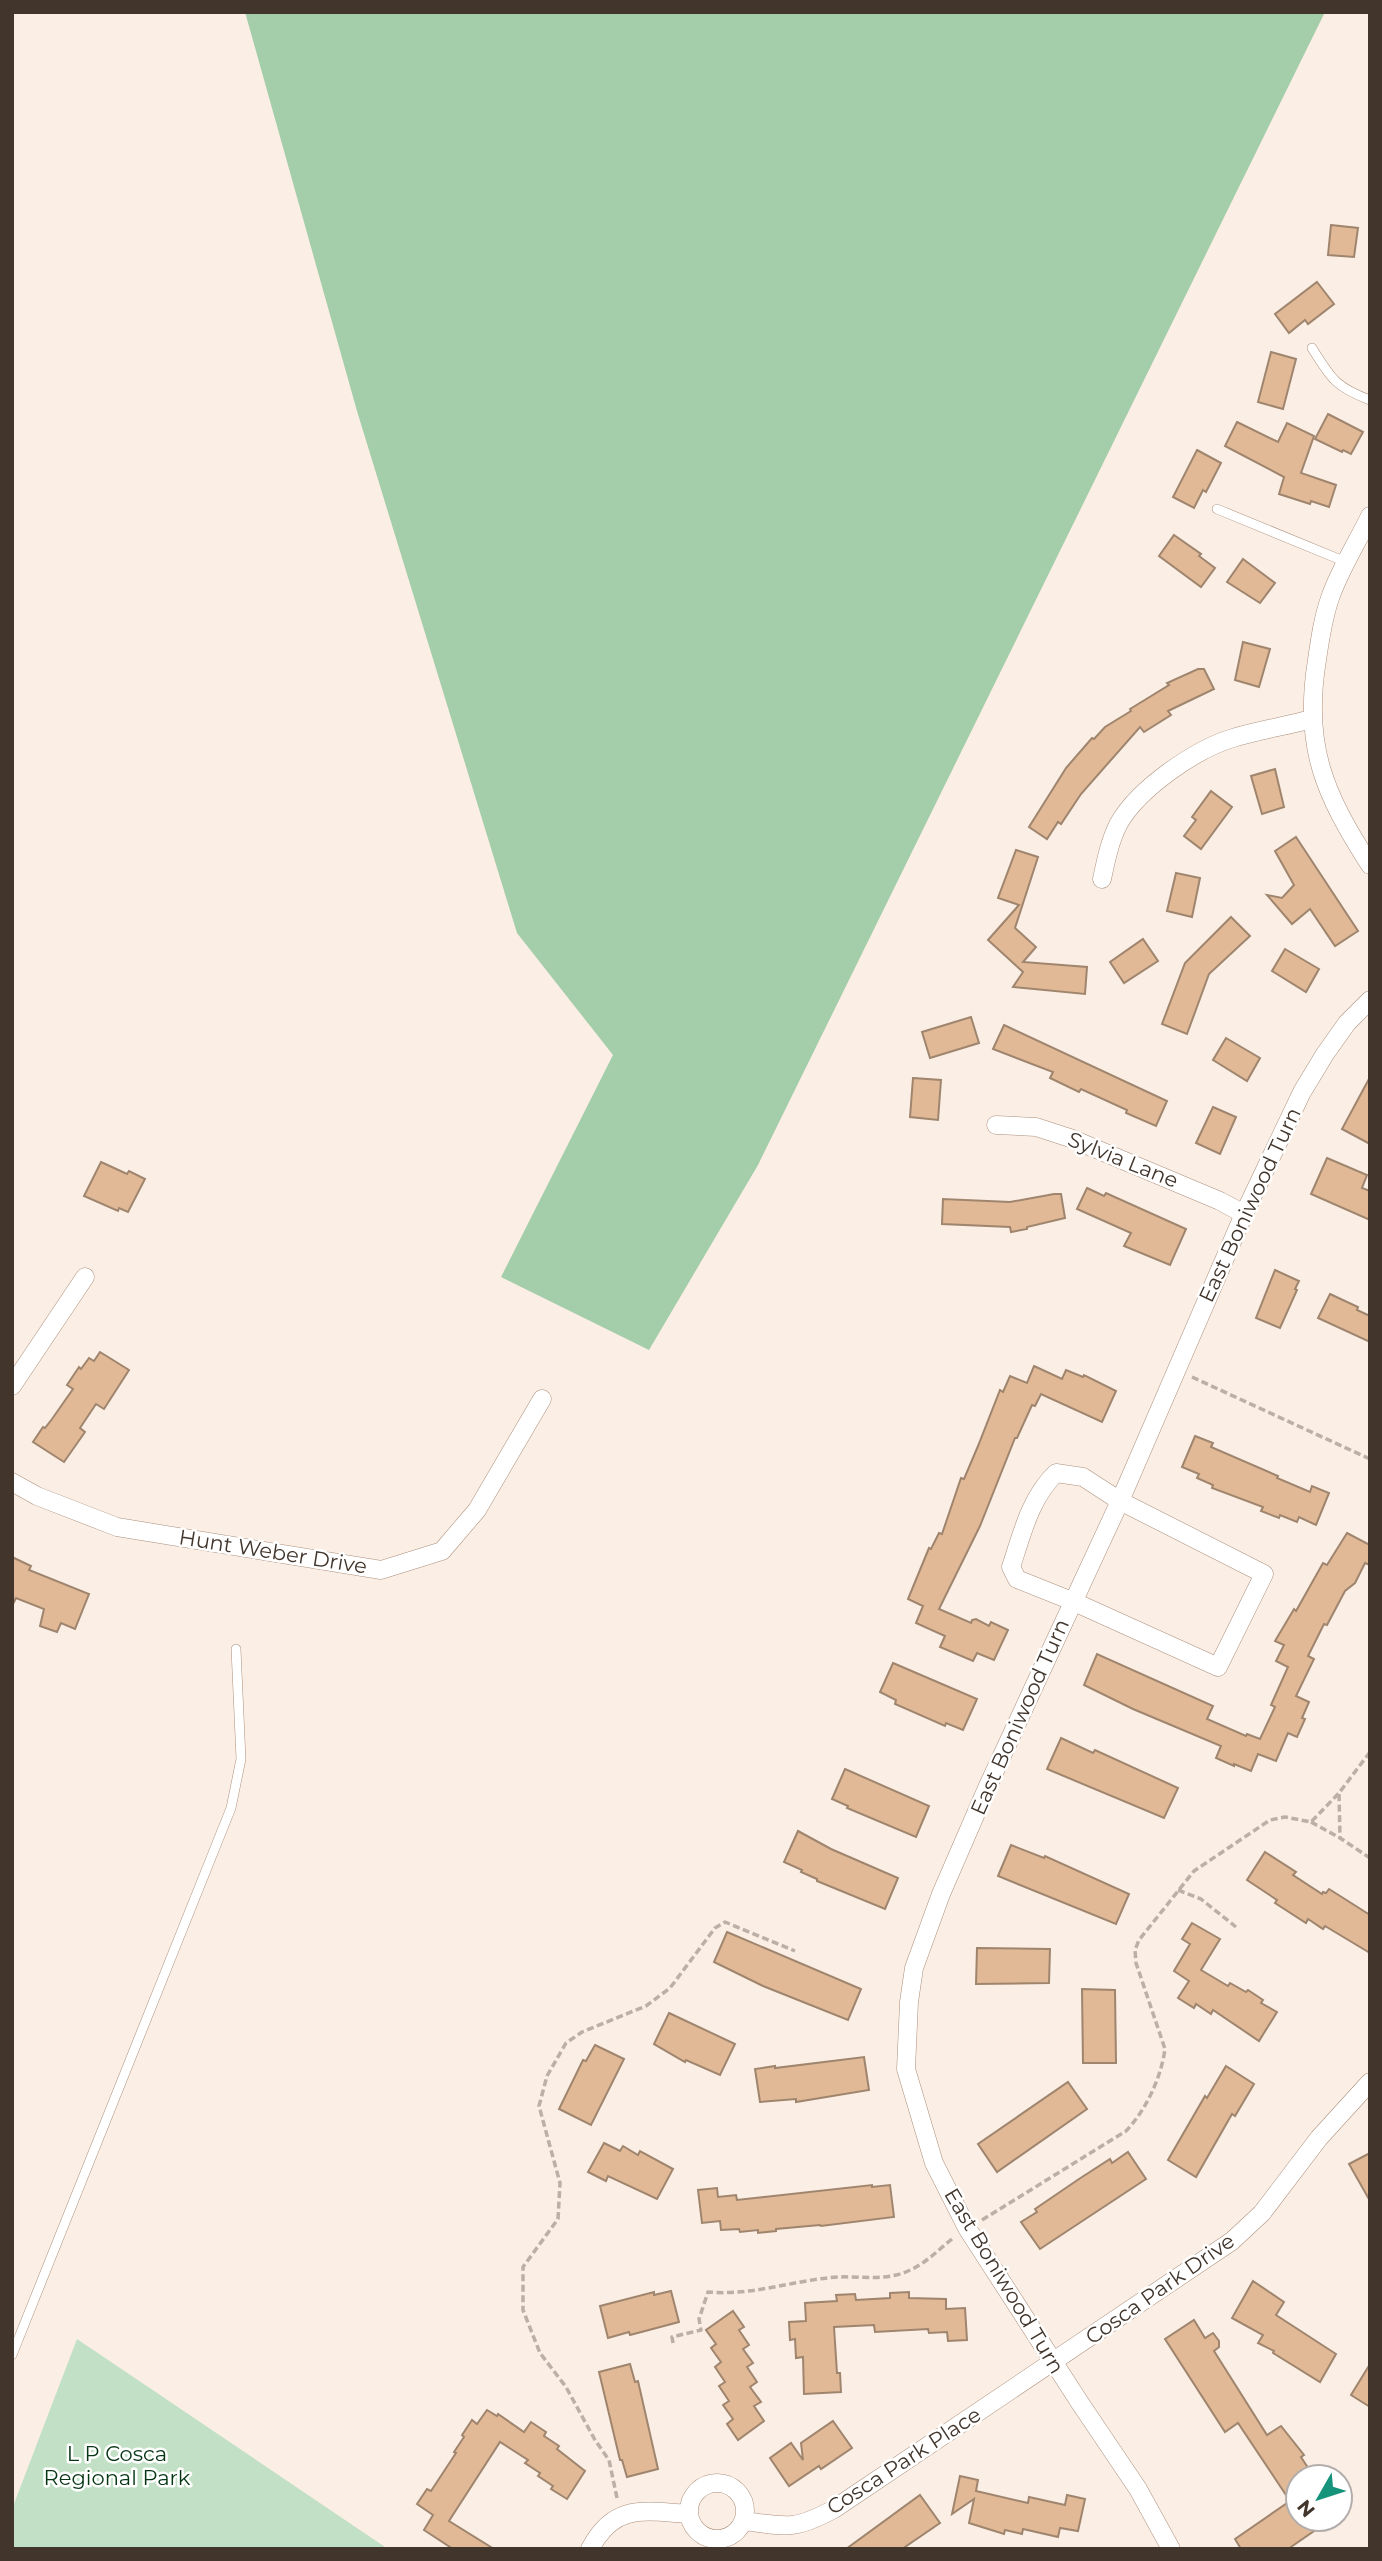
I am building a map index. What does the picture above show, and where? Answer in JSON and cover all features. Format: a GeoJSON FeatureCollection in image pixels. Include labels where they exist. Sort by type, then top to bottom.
{"type":"FeatureCollection","features":[{"type":"Feature","properties":{"kind":"street"},"geometry":{"type":"LineString","coordinates":[[1370,516],[1331,597],[1321,632],[1313,684],[1312,719],[1319,767],[1329,793],[1370,865]]}},
{"type":"Feature","properties":{"kind":"street"},"geometry":{"type":"LineString","coordinates":[[1102,879],[1109,848],[1120,822],[1155,783],[1185,762],[1232,738],[1312,719]]}},
{"type":"Feature","properties":{"kind":"street","name":"East Boniwood Turn"},"geometry":{"type":"LineString","coordinates":[[1171,2549],[1138,2489],[967,2228],[934,2163],[906,2069],[909,2002],[914,1968],[941,1894],[1072,1601],[1120,1501],[1244,1214],[1308,1082],[1347,1023],[1370,1000]]}},
{"type":"Feature","properties":{"kind":"street","name":"Sylvia Lane"},"geometry":{"type":"LineString","coordinates":[[996,1125],[1036,1127],[1070,1138],[1220,1201],[1244,1214]]}},
{"type":"Feature","properties":{"kind":"street"},"geometry":{"type":"LineString","coordinates":[[12,1385],[85,1277]]}},
{"type":"Feature","properties":{"kind":"street","name":"Hunt Weber Drive"},"geometry":{"type":"LineString","coordinates":[[12,1482],[37,1496],[117,1527],[381,1570],[442,1551],[477,1510],[542,1399]]}},
{"type":"Feature","properties":{"kind":"street"},"geometry":{"type":"LineString","coordinates":[[1072,1601],[1017,1579],[1011,1567],[1026,1522],[1041,1491],[1056,1473],[1083,1477],[1120,1501]]}},
{"type":"Feature","properties":{"kind":"street","name":"East Boniwood Turn"},"geometry":{"type":"LineString","coordinates":[[1072,1601],[1218,1667],[1264,1574],[1120,1501]]}},
{"type":"Feature","properties":{"kind":"street","name":"Cosca Park Drive"},"geometry":{"type":"LineString","coordinates":[[1054,2363],[1233,2241],[1262,2213],[1319,2138],[1370,2082]]}},
{"type":"Feature","properties":{"kind":"street","name":"Cosca Park Place"},"geometry":{"type":"LineString","coordinates":[[744,2521],[785,2527],[812,2521],[1054,2363]]}},
{"type":"Feature","properties":{"kind":"street"},"geometry":{"type":"LineString","coordinates":[[719,2482],[737,2490],[743,2500],[744,2521],[733,2534],[714,2539],[696,2530],[688,2514],[693,2495],[704,2486],[719,2482]]}},
{"type":"Feature","properties":{"kind":"street"},"geometry":{"type":"LineString","coordinates":[[590,2549],[596,2536],[620,2515],[649,2511],[688,2514]]}},
{"type":"Feature","properties":{"kind":"lane"},"geometry":{"type":"LineString","coordinates":[[1311,348],[1332,379],[1346,391],[1370,400]]}},
{"type":"Feature","properties":{"kind":"lane"},"geometry":{"type":"LineString","coordinates":[[1217,509],[1346,562]]}},
{"type":"Feature","properties":{"kind":"lane"},"geometry":{"type":"LineString","coordinates":[[12,2355],[232,1808],[240,1759],[236,1649]]}},
{"type":"Feature","properties":{"kind":"path"},"geometry":{"type":"LineString","coordinates":[[1178,1370],[1370,1458]]}},
{"type":"Feature","properties":{"kind":"path"},"geometry":{"type":"LineString","coordinates":[[1311,1822],[1339,1793],[1370,1752]]}},
{"type":"Feature","properties":{"kind":"path"},"geometry":{"type":"LineString","coordinates":[[1339,1793],[1340,1838]]}},
{"type":"Feature","properties":{"kind":"path"},"geometry":{"type":"LineString","coordinates":[[673,2343],[672,2337],[701,2330],[699,2319],[708,2292],[734,2294],[836,2277],[884,2277],[906,2272],[926,2262],[967,2228],[1126,2131],[1139,2117],[1163,2064],[1164,2049],[1136,1963],[1135,1950],[1139,1940],[1194,1871],[1270,1820],[1285,1817],[1311,1822],[1370,1858]]}},
{"type":"Feature","properties":{"kind":"path"},"geometry":{"type":"LineString","coordinates":[[1178,1890],[1201,1899],[1236,1927]]}},
{"type":"Feature","properties":{"kind":"path"},"geometry":{"type":"LineString","coordinates":[[620,2515],[609,2460],[566,2387],[540,2353],[523,2310],[523,2267],[558,2219],[560,2183],[539,2106],[547,2076],[566,2043],[582,2032],[646,2006],[670,1988],[715,1928],[725,1922],[795,1951]]}},
{"type":"Feature","properties":{"kind":"green space"},"geometry":{"type":"Polygon","coordinates":[[[245,12],[1325,12],[758,1165],[649,1350],[501,1277],[613,1055],[517,933],[357,411],[245,12]]]}},
{"type":"Feature","properties":{"kind":"green space","name":"L P Cosca Regional Park"},"geometry":{"type":"Polygon","coordinates":[[[77,2339],[388,2549],[12,2549],[12,2509],[77,2339]]]}},
{"type":"Feature","properties":{"kind":"building"},"geometry":{"type":"Polygon","coordinates":[[[1331,225],[1358,228],[1354,257],[1328,255],[1331,225]]]}},
{"type":"Feature","properties":{"kind":"building"},"geometry":{"type":"Polygon","coordinates":[[[1317,282],[1334,304],[1308,324],[1305,320],[1289,333],[1275,314],[1317,282]]]}},
{"type":"Feature","properties":{"kind":"building"},"geometry":{"type":"Polygon","coordinates":[[[1271,352],[1296,359],[1283,409],[1258,402],[1271,352]]]}},
{"type":"Feature","properties":{"kind":"building"},"geometry":{"type":"Polygon","coordinates":[[[1328,414],[1363,432],[1351,454],[1315,439],[1328,414]]]}},
{"type":"Feature","properties":{"kind":"building"},"geometry":{"type":"Polygon","coordinates":[[[1237,422],[1278,442],[1287,423],[1314,436],[1301,473],[1336,485],[1329,507],[1279,494],[1284,477],[1225,446],[1237,422]]]}},
{"type":"Feature","properties":{"kind":"building"},"geometry":{"type":"Polygon","coordinates":[[[1197,450],[1221,463],[1194,508],[1173,497],[1197,450]]]}},
{"type":"Feature","properties":{"kind":"building"},"geometry":{"type":"Polygon","coordinates":[[[1174,535],[1201,554],[1199,556],[1215,568],[1201,587],[1159,556],[1174,535]]]}},
{"type":"Feature","properties":{"kind":"building"},"geometry":{"type":"Polygon","coordinates":[[[1243,559],[1275,583],[1260,603],[1227,582],[1243,559]]]}},
{"type":"Feature","properties":{"kind":"building"},"geometry":{"type":"Polygon","coordinates":[[[1243,642],[1270,649],[1259,687],[1235,680],[1243,642]]]}},
{"type":"Feature","properties":{"kind":"building"},"geometry":{"type":"Polygon","coordinates":[[[1198,669],[1204,669],[1214,689],[1168,711],[1171,715],[1144,732],[1140,727],[1081,794],[1061,824],[1058,822],[1047,839],[1029,827],[1066,768],[1092,738],[1131,711],[1130,709],[1169,685],[1167,683],[1198,669]]]}},
{"type":"Feature","properties":{"kind":"building"},"geometry":{"type":"Polygon","coordinates":[[[1275,769],[1284,807],[1262,814],[1251,776],[1275,769]]]}},
{"type":"Feature","properties":{"kind":"building"},"geometry":{"type":"Polygon","coordinates":[[[1211,791],[1232,807],[1201,849],[1184,836],[1196,820],[1192,817],[1211,791]]]}},
{"type":"Feature","properties":{"kind":"building"},"geometry":{"type":"Polygon","coordinates":[[[1296,837],[1358,931],[1335,946],[1310,909],[1292,924],[1267,895],[1282,898],[1294,885],[1275,851],[1296,837]]]}},
{"type":"Feature","properties":{"kind":"building"},"geometry":{"type":"Polygon","coordinates":[[[1016,850],[1038,857],[1015,928],[1036,947],[1023,962],[1087,967],[1085,994],[1013,987],[1023,972],[988,940],[1019,905],[998,898],[1016,850]]]}},
{"type":"Feature","properties":{"kind":"building"},"geometry":{"type":"Polygon","coordinates":[[[1176,873],[1200,878],[1192,917],[1167,911],[1176,873]]]}},
{"type":"Feature","properties":{"kind":"building"},"geometry":{"type":"Polygon","coordinates":[[[1231,917],[1250,936],[1209,974],[1187,1034],[1162,1024],[1185,963],[1231,917]]]}},
{"type":"Feature","properties":{"kind":"building"},"geometry":{"type":"Polygon","coordinates":[[[1143,939],[1158,961],[1124,983],[1110,962],[1143,939]]]}},
{"type":"Feature","properties":{"kind":"building"},"geometry":{"type":"Polygon","coordinates":[[[1285,949],[1319,969],[1306,992],[1272,971],[1285,949]]]}},
{"type":"Feature","properties":{"kind":"building"},"geometry":{"type":"Polygon","coordinates":[[[971,1017],[979,1043],[930,1058],[922,1032],[971,1017]]]}},
{"type":"Feature","properties":{"kind":"building"},"geometry":{"type":"Polygon","coordinates":[[[1004,1025],[1167,1101],[1156,1126],[1081,1089],[1079,1092],[1050,1078],[1053,1072],[993,1049],[1004,1025]]]}},
{"type":"Feature","properties":{"kind":"building"},"geometry":{"type":"Polygon","coordinates":[[[1226,1038],[1260,1058],[1247,1081],[1213,1060],[1226,1038]]]}},
{"type":"Feature","properties":{"kind":"building"},"geometry":{"type":"Polygon","coordinates":[[[1370,1077],[1370,1144],[1342,1129],[1370,1077]]]}},
{"type":"Feature","properties":{"kind":"building"},"geometry":{"type":"Polygon","coordinates":[[[913,1078],[941,1080],[938,1120],[910,1117],[913,1078]]]}},
{"type":"Feature","properties":{"kind":"building"},"geometry":{"type":"Polygon","coordinates":[[[1213,1107],[1236,1117],[1220,1154],[1196,1143],[1213,1107]]]}},
{"type":"Feature","properties":{"kind":"building"},"geometry":{"type":"Polygon","coordinates":[[[1327,1158],[1367,1175],[1362,1188],[1370,1191],[1370,1220],[1311,1194],[1327,1158]]]}},
{"type":"Feature","properties":{"kind":"building"},"geometry":{"type":"Polygon","coordinates":[[[101,1162],[145,1179],[128,1212],[119,1208],[118,1211],[84,1196],[101,1162]]]}},
{"type":"Feature","properties":{"kind":"building"},"geometry":{"type":"Polygon","coordinates":[[[1087,1188],[1104,1196],[1106,1193],[1186,1229],[1170,1265],[1124,1246],[1131,1233],[1077,1209],[1087,1188]]]}},
{"type":"Feature","properties":{"kind":"building"},"geometry":{"type":"Polygon","coordinates":[[[1061,1194],[1065,1218],[1027,1229],[1011,1232],[1010,1227],[942,1224],[943,1199],[1010,1202],[1061,1194]]]}},
{"type":"Feature","properties":{"kind":"building"},"geometry":{"type":"Polygon","coordinates":[[[1275,1270],[1299,1281],[1280,1328],[1256,1318],[1275,1270]]]}},
{"type":"Feature","properties":{"kind":"building"},"geometry":{"type":"Polygon","coordinates":[[[1330,1294],[1358,1307],[1357,1310],[1370,1316],[1370,1342],[1318,1318],[1330,1294]]]}},
{"type":"Feature","properties":{"kind":"building"},"geometry":{"type":"Polygon","coordinates":[[[100,1352],[129,1370],[104,1409],[96,1404],[80,1428],[85,1432],[64,1462],[33,1442],[73,1389],[67,1385],[79,1367],[81,1369],[89,1358],[94,1361],[100,1352]]]}},
{"type":"Feature","properties":{"kind":"building"},"geometry":{"type":"Polygon","coordinates":[[[1034,1366],[1062,1379],[1066,1370],[1083,1377],[1084,1375],[1116,1391],[1102,1422],[1041,1394],[1035,1406],[1032,1405],[1015,1438],[980,1526],[939,1609],[971,1623],[976,1619],[989,1626],[991,1622],[1008,1630],[994,1660],[977,1653],[973,1661],[940,1647],[945,1636],[916,1623],[923,1606],[908,1599],[929,1548],[931,1549],[939,1533],[942,1534],[961,1478],[964,1479],[1000,1390],[1003,1392],[1010,1376],[1027,1383],[1034,1366]]]}},
{"type":"Feature","properties":{"kind":"building"},"geometry":{"type":"Polygon","coordinates":[[[1195,1436],[1213,1443],[1211,1447],[1278,1476],[1277,1478],[1310,1492],[1312,1486],[1329,1493],[1316,1525],[1299,1517],[1297,1522],[1261,1511],[1263,1507],[1212,1488],[1213,1485],[1197,1478],[1199,1474],[1182,1467],[1195,1436]]]}},
{"type":"Feature","properties":{"kind":"building"},"geometry":{"type":"Polygon","coordinates":[[[1347,1533],[1370,1545],[1370,1565],[1365,1563],[1355,1583],[1345,1591],[1308,1656],[1314,1659],[1296,1696],[1309,1702],[1302,1718],[1305,1719],[1297,1737],[1288,1733],[1276,1761],[1258,1754],[1251,1771],[1234,1766],[1216,1758],[1221,1746],[1084,1685],[1097,1654],[1213,1706],[1207,1719],[1246,1736],[1247,1734],[1260,1739],[1275,1707],[1271,1705],[1288,1667],[1276,1661],[1284,1645],[1275,1641],[1294,1609],[1296,1611],[1323,1563],[1327,1565],[1347,1533]]]}},
{"type":"Feature","properties":{"kind":"building"},"geometry":{"type":"Polygon","coordinates":[[[12,1557],[31,1566],[29,1570],[89,1594],[75,1629],[61,1623],[57,1632],[40,1626],[44,1609],[16,1598],[12,1606],[12,1557]]]}},
{"type":"Feature","properties":{"kind":"building"},"geometry":{"type":"Polygon","coordinates":[[[893,1663],[977,1699],[963,1730],[946,1723],[945,1726],[895,1704],[896,1700],[880,1692],[893,1663]]]}},
{"type":"Feature","properties":{"kind":"building"},"geometry":{"type":"Polygon","coordinates":[[[1061,1738],[1093,1753],[1095,1750],[1178,1788],[1164,1818],[1047,1769],[1061,1738]]]}},
{"type":"Feature","properties":{"kind":"building"},"geometry":{"type":"Polygon","coordinates":[[[845,1769],[929,1806],[916,1837],[832,1799],[845,1769]]]}},
{"type":"Feature","properties":{"kind":"building"},"geometry":{"type":"Polygon","coordinates":[[[798,1831],[831,1849],[898,1878],[885,1909],[817,1881],[784,1862],[798,1831]]]}},
{"type":"Feature","properties":{"kind":"building"},"geometry":{"type":"Polygon","coordinates":[[[1011,1845],[1044,1858],[1045,1856],[1129,1894],[1116,1924],[998,1876],[1011,1845]]]}},
{"type":"Feature","properties":{"kind":"building"},"geometry":{"type":"Polygon","coordinates":[[[1265,1852],[1296,1872],[1293,1875],[1322,1894],[1329,1889],[1370,1915],[1370,1953],[1325,1926],[1323,1929],[1308,1919],[1306,1923],[1247,1880],[1265,1852]]]}},
{"type":"Feature","properties":{"kind":"building"},"geometry":{"type":"Polygon","coordinates":[[[1192,1923],[1220,1939],[1201,1970],[1228,1986],[1230,1983],[1246,1992],[1248,1990],[1263,2000],[1261,2003],[1277,2012],[1259,2041],[1213,2010],[1211,2014],[1196,2004],[1194,2008],[1178,1998],[1189,1981],[1174,1971],[1190,1944],[1182,1939],[1192,1923]]]}},
{"type":"Feature","properties":{"kind":"building"},"geometry":{"type":"Polygon","coordinates":[[[727,1932],[861,1989],[848,2020],[763,1986],[714,1962],[727,1932]]]}},
{"type":"Feature","properties":{"kind":"building"},"geometry":{"type":"Polygon","coordinates":[[[977,1948],[1050,1949],[1049,1983],[976,1984],[977,1948]]]}},
{"type":"Feature","properties":{"kind":"building"},"geometry":{"type":"Polygon","coordinates":[[[1082,1989],[1115,1990],[1116,2063],[1083,2063],[1082,1989]]]}},
{"type":"Feature","properties":{"kind":"building"},"geometry":{"type":"Polygon","coordinates":[[[669,2013],[735,2044],[720,2075],[686,2060],[685,2062],[654,2044],[669,2013]]]}},
{"type":"Feature","properties":{"kind":"building"},"geometry":{"type":"Polygon","coordinates":[[[595,2045],[624,2059],[591,2125],[559,2109],[583,2060],[586,2061],[595,2045]]]}},
{"type":"Feature","properties":{"kind":"building"},"geometry":{"type":"Polygon","coordinates":[[[864,2057],[869,2090],[796,2102],[796,2099],[760,2102],[755,2069],[864,2057]]]}},
{"type":"Feature","properties":{"kind":"building"},"geometry":{"type":"Polygon","coordinates":[[[1226,2066],[1254,2084],[1235,2116],[1232,2114],[1196,2177],[1168,2160],[1205,2096],[1207,2098],[1226,2066]]]}},
{"type":"Feature","properties":{"kind":"building"},"geometry":{"type":"Polygon","coordinates":[[[1068,2082],[1087,2109],[997,2172],[978,2144],[1068,2082]]]}},
{"type":"Feature","properties":{"kind":"building"},"geometry":{"type":"Polygon","coordinates":[[[604,2143],[620,2151],[623,2146],[638,2155],[640,2151],[673,2169],[657,2199],[608,2176],[606,2181],[588,2172],[604,2143]]]}},
{"type":"Feature","properties":{"kind":"building"},"geometry":{"type":"Polygon","coordinates":[[[1128,2152],[1146,2179],[1040,2249],[1021,2222],[1037,2212],[1035,2209],[1079,2179],[1110,2159],[1112,2163],[1128,2152]]]}},
{"type":"Feature","properties":{"kind":"building"},"geometry":{"type":"Polygon","coordinates":[[[1370,2153],[1370,2201],[1349,2164],[1370,2153]]]}},
{"type":"Feature","properties":{"kind":"building"},"geometry":{"type":"Polygon","coordinates":[[[890,2185],[894,2217],[758,2233],[758,2230],[721,2230],[720,2221],[702,2223],[698,2190],[717,2188],[718,2197],[736,2195],[737,2200],[890,2185]]]}},
{"type":"Feature","properties":{"kind":"building"},"geometry":{"type":"Polygon","coordinates":[[[1253,2281],[1284,2302],[1276,2315],[1336,2354],[1320,2382],[1258,2343],[1263,2335],[1232,2318],[1253,2281]]]}},
{"type":"Feature","properties":{"kind":"building"},"geometry":{"type":"Polygon","coordinates":[[[671,2291],[679,2322],[608,2338],[600,2306],[654,2292],[654,2295],[671,2291]]]}},
{"type":"Feature","properties":{"kind":"building"},"geometry":{"type":"Polygon","coordinates":[[[909,2292],[909,2298],[946,2299],[946,2309],[965,2308],[967,2340],[948,2341],[947,2332],[929,2333],[928,2329],[875,2332],[874,2325],[834,2327],[841,2392],[804,2394],[803,2357],[796,2358],[795,2339],[790,2340],[789,2322],[806,2321],[805,2303],[837,2301],[836,2295],[855,2294],[856,2300],[890,2298],[890,2293],[909,2292]]]}},
{"type":"Feature","properties":{"kind":"building"},"geometry":{"type":"Polygon","coordinates":[[[733,2311],[744,2327],[739,2330],[749,2345],[743,2349],[753,2363],[747,2367],[757,2382],[750,2387],[761,2402],[754,2406],[764,2421],[738,2440],[727,2424],[733,2419],[723,2405],[729,2401],[719,2386],[725,2382],[715,2367],[721,2362],[711,2348],[716,2344],[706,2330],[733,2311]]]}},
{"type":"Feature","properties":{"kind":"building"},"geometry":{"type":"Polygon","coordinates":[[[1194,2320],[1205,2338],[1213,2333],[1219,2341],[1219,2347],[1214,2351],[1267,2435],[1281,2426],[1304,2455],[1301,2457],[1305,2463],[1284,2463],[1284,2492],[1238,2423],[1225,2432],[1165,2339],[1194,2320]]]}},
{"type":"Feature","properties":{"kind":"building"},"geometry":{"type":"Polygon","coordinates":[[[630,2364],[635,2382],[638,2381],[658,2469],[627,2477],[620,2460],[599,2372],[630,2364]]]}},
{"type":"Feature","properties":{"kind":"building"},"geometry":{"type":"Polygon","coordinates":[[[1370,2364],[1370,2407],[1351,2395],[1370,2364]]]}},
{"type":"Feature","properties":{"kind":"building"},"geometry":{"type":"Polygon","coordinates":[[[487,2410],[497,2416],[498,2414],[524,2432],[531,2422],[546,2432],[544,2436],[559,2446],[557,2449],[585,2471],[567,2499],[551,2489],[553,2486],[538,2476],[540,2473],[525,2463],[528,2460],[500,2442],[449,2521],[494,2549],[453,2549],[424,2530],[433,2515],[417,2504],[427,2489],[431,2491],[456,2453],[454,2452],[464,2437],[462,2435],[472,2420],[477,2424],[487,2410]]]}},
{"type":"Feature","properties":{"kind":"building"},"geometry":{"type":"Polygon","coordinates":[[[833,2421],[852,2448],[789,2486],[770,2458],[791,2443],[803,2460],[801,2443],[833,2421]]]}},
{"type":"Feature","properties":{"kind":"building"},"geometry":{"type":"Polygon","coordinates":[[[960,2476],[978,2480],[976,2491],[1028,2503],[1029,2497],[1065,2505],[1067,2495],[1085,2499],[1078,2531],[1060,2528],[1058,2537],[1023,2529],[1022,2534],[1005,2530],[1004,2534],[969,2523],[974,2499],[952,2514],[960,2476]]]}},
{"type":"Feature","properties":{"kind":"building"},"geometry":{"type":"Polygon","coordinates":[[[920,2495],[940,2523],[902,2549],[846,2549],[920,2495]]]}},
{"type":"Feature","properties":{"kind":"building"},"geometry":{"type":"Polygon","coordinates":[[[1284,2505],[1284,2533],[1311,2533],[1288,2549],[1241,2549],[1235,2539],[1284,2505]]]}}]}
